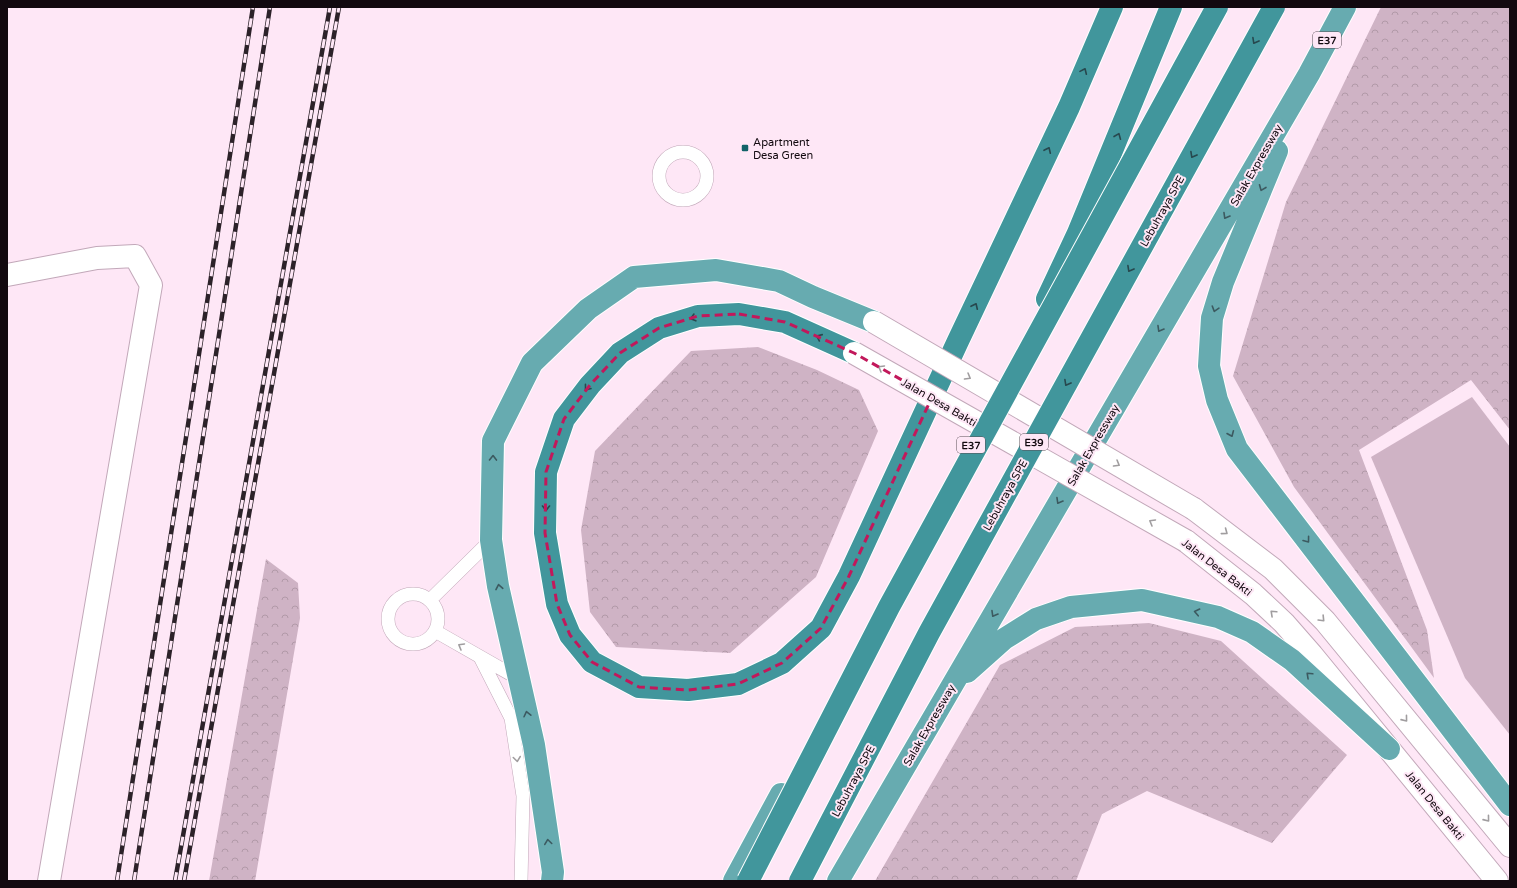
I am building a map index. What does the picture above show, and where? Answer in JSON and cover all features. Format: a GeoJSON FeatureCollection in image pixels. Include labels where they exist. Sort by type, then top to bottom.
{"type":"FeatureCollection","features":[{"type":"Feature","properties":{"kind":"highway"},"geometry":{"type":"LineString","coordinates":[[854,353],[785,322],[739,314],[698,316],[659,328],[620,353],[590,384],[564,419],[546,472],[546,533],[557,604],[570,635],[592,662],[639,687],[688,690],[738,684],[782,663],[821,628],[849,576],[1069,107],[1112,7]]}},
{"type":"Feature","properties":{"kind":"highway"},"geometry":{"type":"LineString","coordinates":[[1028,338],[1078,233],[1171,7]]}},
{"type":"Feature","properties":{"kind":"highway","name":"E37"},"geometry":{"type":"LineString","coordinates":[[734,881],[1028,338],[1205,7]]}},
{"type":"Feature","properties":{"kind":"highway"},"geometry":{"type":"LineString","coordinates":[[748,881],[889,606],[1217,7]]}},
{"type":"Feature","properties":{"kind":"highway","name":"Lebuhraya SPE"},"geometry":{"type":"LineString","coordinates":[[800,881],[929,633],[1274,7]]}},
{"type":"Feature","properties":{"kind":"highway","name":"Salak Expressway"},"geometry":{"type":"LineString","coordinates":[[838,881],[1309,74],[1345,7]]}},
{"type":"Feature","properties":{"kind":"highway"},"geometry":{"type":"LineString","coordinates":[[1309,74],[1224,282],[1212,318],[1209,366],[1217,400],[1237,449],[1510,805]]}},
{"type":"Feature","properties":{"kind":"highway"},"geometry":{"type":"LineString","coordinates":[[552,881],[553,872],[534,745],[498,586],[491,540],[493,441],[532,363],[588,308],[634,277],[716,270],[779,281],[813,297],[874,322]]}},
{"type":"Feature","properties":{"kind":"highway"},"geometry":{"type":"LineString","coordinates":[[950,689],[1004,639],[1036,619],[1070,607],[1142,600],[1218,616],[1252,632],[1292,660],[1389,749]]}},
{"type":"Feature","properties":{"kind":"street"},"geometry":{"type":"LineString","coordinates":[[7,275],[97,258],[135,256],[151,285],[48,881]]}},
{"type":"Feature","properties":{"kind":"street"},"geometry":{"type":"LineString","coordinates":[[874,322],[1194,509],[1273,569],[1325,621],[1510,846]]}},
{"type":"Feature","properties":{"kind":"street","name":"Jalan Desa Bakti"},"geometry":{"type":"LineString","coordinates":[[854,353],[1186,541],[1253,594],[1284,623],[1496,881]]}},
{"type":"Feature","properties":{"kind":"lane"},"geometry":{"type":"LineString","coordinates":[[430,600],[491,540]]}},
{"type":"Feature","properties":{"kind":"lane"},"geometry":{"type":"LineString","coordinates":[[406,594],[414,594],[423,596],[430,600],[438,615],[435,631],[423,642],[415,644],[407,644],[400,641],[393,635],[387,620],[392,604],[398,598],[406,594]]}},
{"type":"Feature","properties":{"kind":"lane"},"geometry":{"type":"LineString","coordinates":[[435,631],[519,679]]}},
{"type":"Feature","properties":{"kind":"lane"},"geometry":{"type":"LineString","coordinates":[[480,658],[511,718],[523,796],[522,881]]}},
{"type":"Feature","properties":{"kind":"highlighted area"},"geometry":{"type":"Polygon","coordinates":[[[739,314],[785,322],[854,353],[932,397],[849,576],[821,628],[782,663],[738,684],[688,690],[639,687],[592,662],[570,635],[557,604],[545,533],[546,472],[564,419],[590,385],[620,353],[659,328],[698,316],[739,314]]]}},
{"type":"Feature","properties":{"kind":"green space"},"geometry":{"type":"Polygon","coordinates":[[[1381,7],[1510,7],[1510,430],[1471,380],[1359,450],[1427,630],[1434,678],[1294,487],[1233,376],[1286,202],[1381,7]]]}},
{"type":"Feature","properties":{"kind":"green space"},"geometry":{"type":"Polygon","coordinates":[[[758,347],[817,370],[859,390],[878,431],[816,577],[730,653],[616,647],[590,612],[581,530],[595,451],[691,351],[758,347]]]}},
{"type":"Feature","properties":{"kind":"green space"},"geometry":{"type":"Polygon","coordinates":[[[1472,397],[1510,447],[1510,735],[1465,678],[1371,457],[1472,397]]]}},
{"type":"Feature","properties":{"kind":"green space"},"geometry":{"type":"Polygon","coordinates":[[[266,559],[298,583],[300,618],[255,881],[209,881],[266,559]]]}},
{"type":"Feature","properties":{"kind":"green space"},"geometry":{"type":"Polygon","coordinates":[[[1149,623],[1221,641],[1347,755],[1272,843],[1147,791],[1102,814],[1076,881],[875,881],[1000,665],[1075,627],[1149,623]]]}},
{"type":"Feature","properties":{"kind":"railway"},"geometry":{"type":"LineString","coordinates":[[117,881],[253,7]]}},
{"type":"Feature","properties":{"kind":"railway"},"geometry":{"type":"LineString","coordinates":[[134,881],[270,7]]}},
{"type":"Feature","properties":{"kind":"railway"},"geometry":{"type":"LineString","coordinates":[[175,881],[330,7]]}},
{"type":"Feature","properties":{"kind":"railway"},"geometry":{"type":"LineString","coordinates":[[184,881],[339,7]]}},
{"type":"Feature","properties":{"kind":"place","name":"Apartment Desa Green"},"geometry":{"type":"Point","coordinates":[745,148]}}]}
